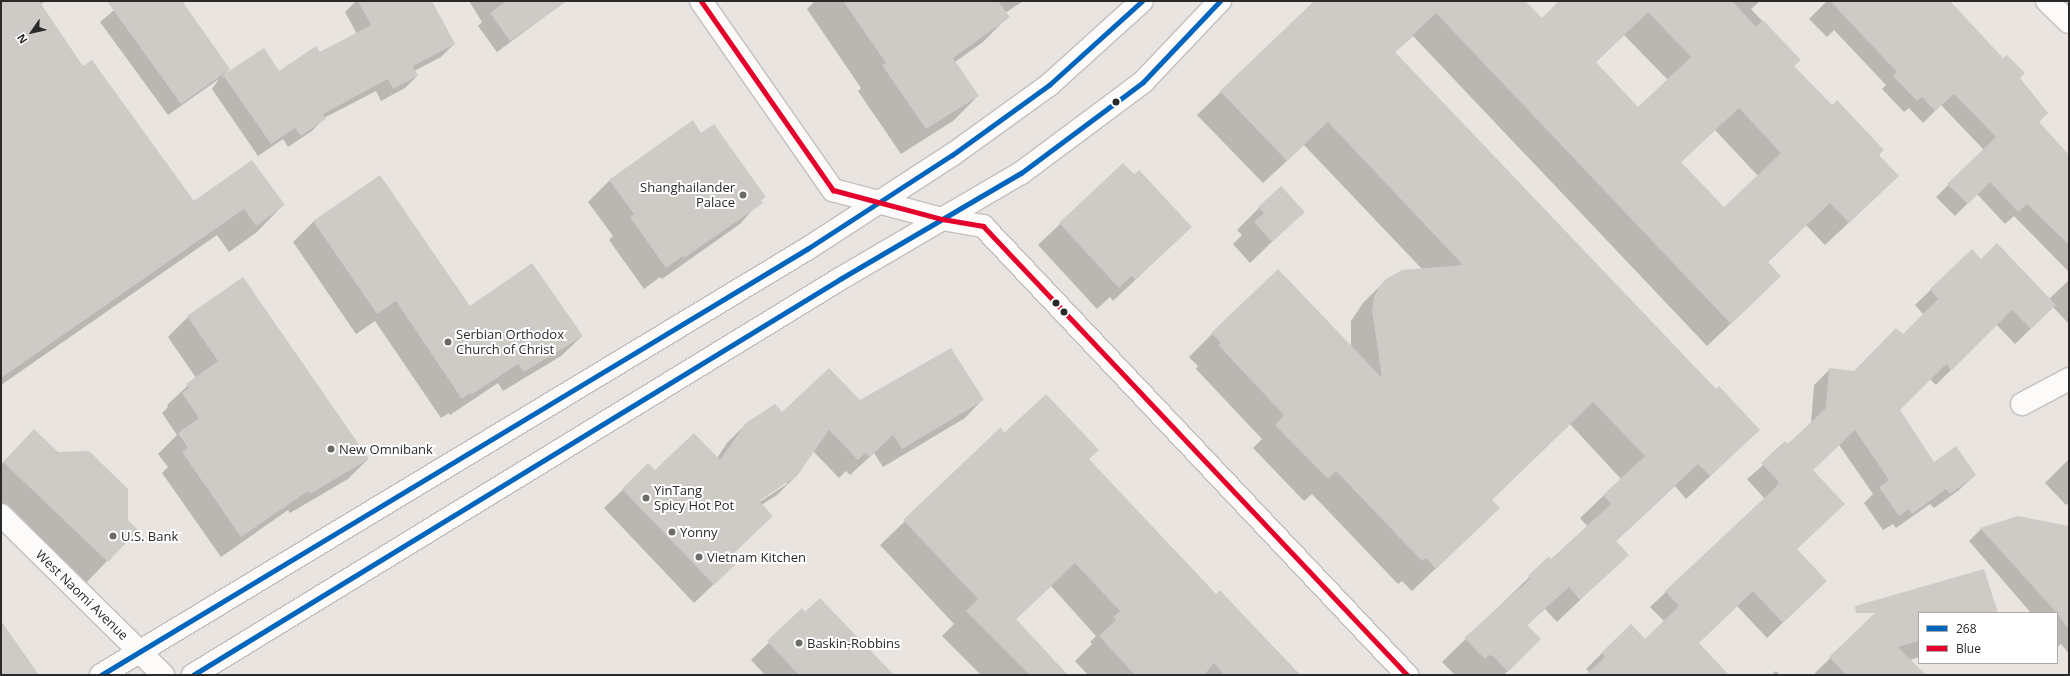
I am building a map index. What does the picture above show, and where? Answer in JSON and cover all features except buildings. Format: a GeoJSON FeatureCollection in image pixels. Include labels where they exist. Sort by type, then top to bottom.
{"type":"FeatureCollection","features":[{"type":"Feature","properties":{"kind":"main road"},"geometry":{"type":"LineString","coordinates":[[701,1],[833,190],[942,219],[982,226],[1407,675]]}},
{"type":"Feature","properties":{"kind":"main road"},"geometry":{"type":"LineString","coordinates":[[101,675],[807,249],[952,155],[1049,85],[1142,1]]}},
{"type":"Feature","properties":{"kind":"main road"},"geometry":{"type":"LineString","coordinates":[[193,675],[942,219],[1021,173],[1143,82],[1220,1]]}},
{"type":"Feature","properties":{"kind":"main road"},"geometry":{"type":"LineString","coordinates":[[2047,1],[2069,22]]}},
{"type":"Feature","properties":{"kind":"main road"},"geometry":{"type":"LineString","coordinates":[[2022,404],[2069,379]]}},
{"type":"Feature","properties":{"kind":"main road","name":"West Naomi Avenue"},"geometry":{"type":"LineString","coordinates":[[1,515],[164,675]]}},
{"type":"Feature","properties":{"kind":"transit line","name":"Blue"},"geometry":{"type":"LineString","coordinates":[[701,1],[833,190],[942,219],[983,226],[1407,675]]}},
{"type":"Feature","properties":{"kind":"transit line","name":"268"},"geometry":{"type":"LineString","coordinates":[[101,675],[807,249],[952,155],[1049,85],[1142,1]]}},
{"type":"Feature","properties":{"kind":"transit line","name":"268"},"geometry":{"type":"LineString","coordinates":[[193,675],[840,279],[1021,173],[1143,82],[1220,1]]}},
{"type":"Feature","properties":{"kind":"place","name":"Shanghailander Palace"},"geometry":{"type":"Point","coordinates":[743,195]}},
{"type":"Feature","properties":{"kind":"place","name":"Serbian Orthodox Church of Christ"},"geometry":{"type":"Point","coordinates":[448,342]}},
{"type":"Feature","properties":{"kind":"place","name":"New Omnibank"},"geometry":{"type":"Point","coordinates":[331,449]}},
{"type":"Feature","properties":{"kind":"place","name":"YinTang Spicy Hot Pot"},"geometry":{"type":"Point","coordinates":[646,498]}},
{"type":"Feature","properties":{"kind":"place","name":"Yonny"},"geometry":{"type":"Point","coordinates":[672,532]}},
{"type":"Feature","properties":{"kind":"place","name":"U.S. Bank"},"geometry":{"type":"Point","coordinates":[113,536]}},
{"type":"Feature","properties":{"kind":"place","name":"Vietnam Kitchen"},"geometry":{"type":"Point","coordinates":[699,557]}},
{"type":"Feature","properties":{"kind":"place","name":"Baskin-Robbins"},"geometry":{"type":"Point","coordinates":[799,643]}}]}
